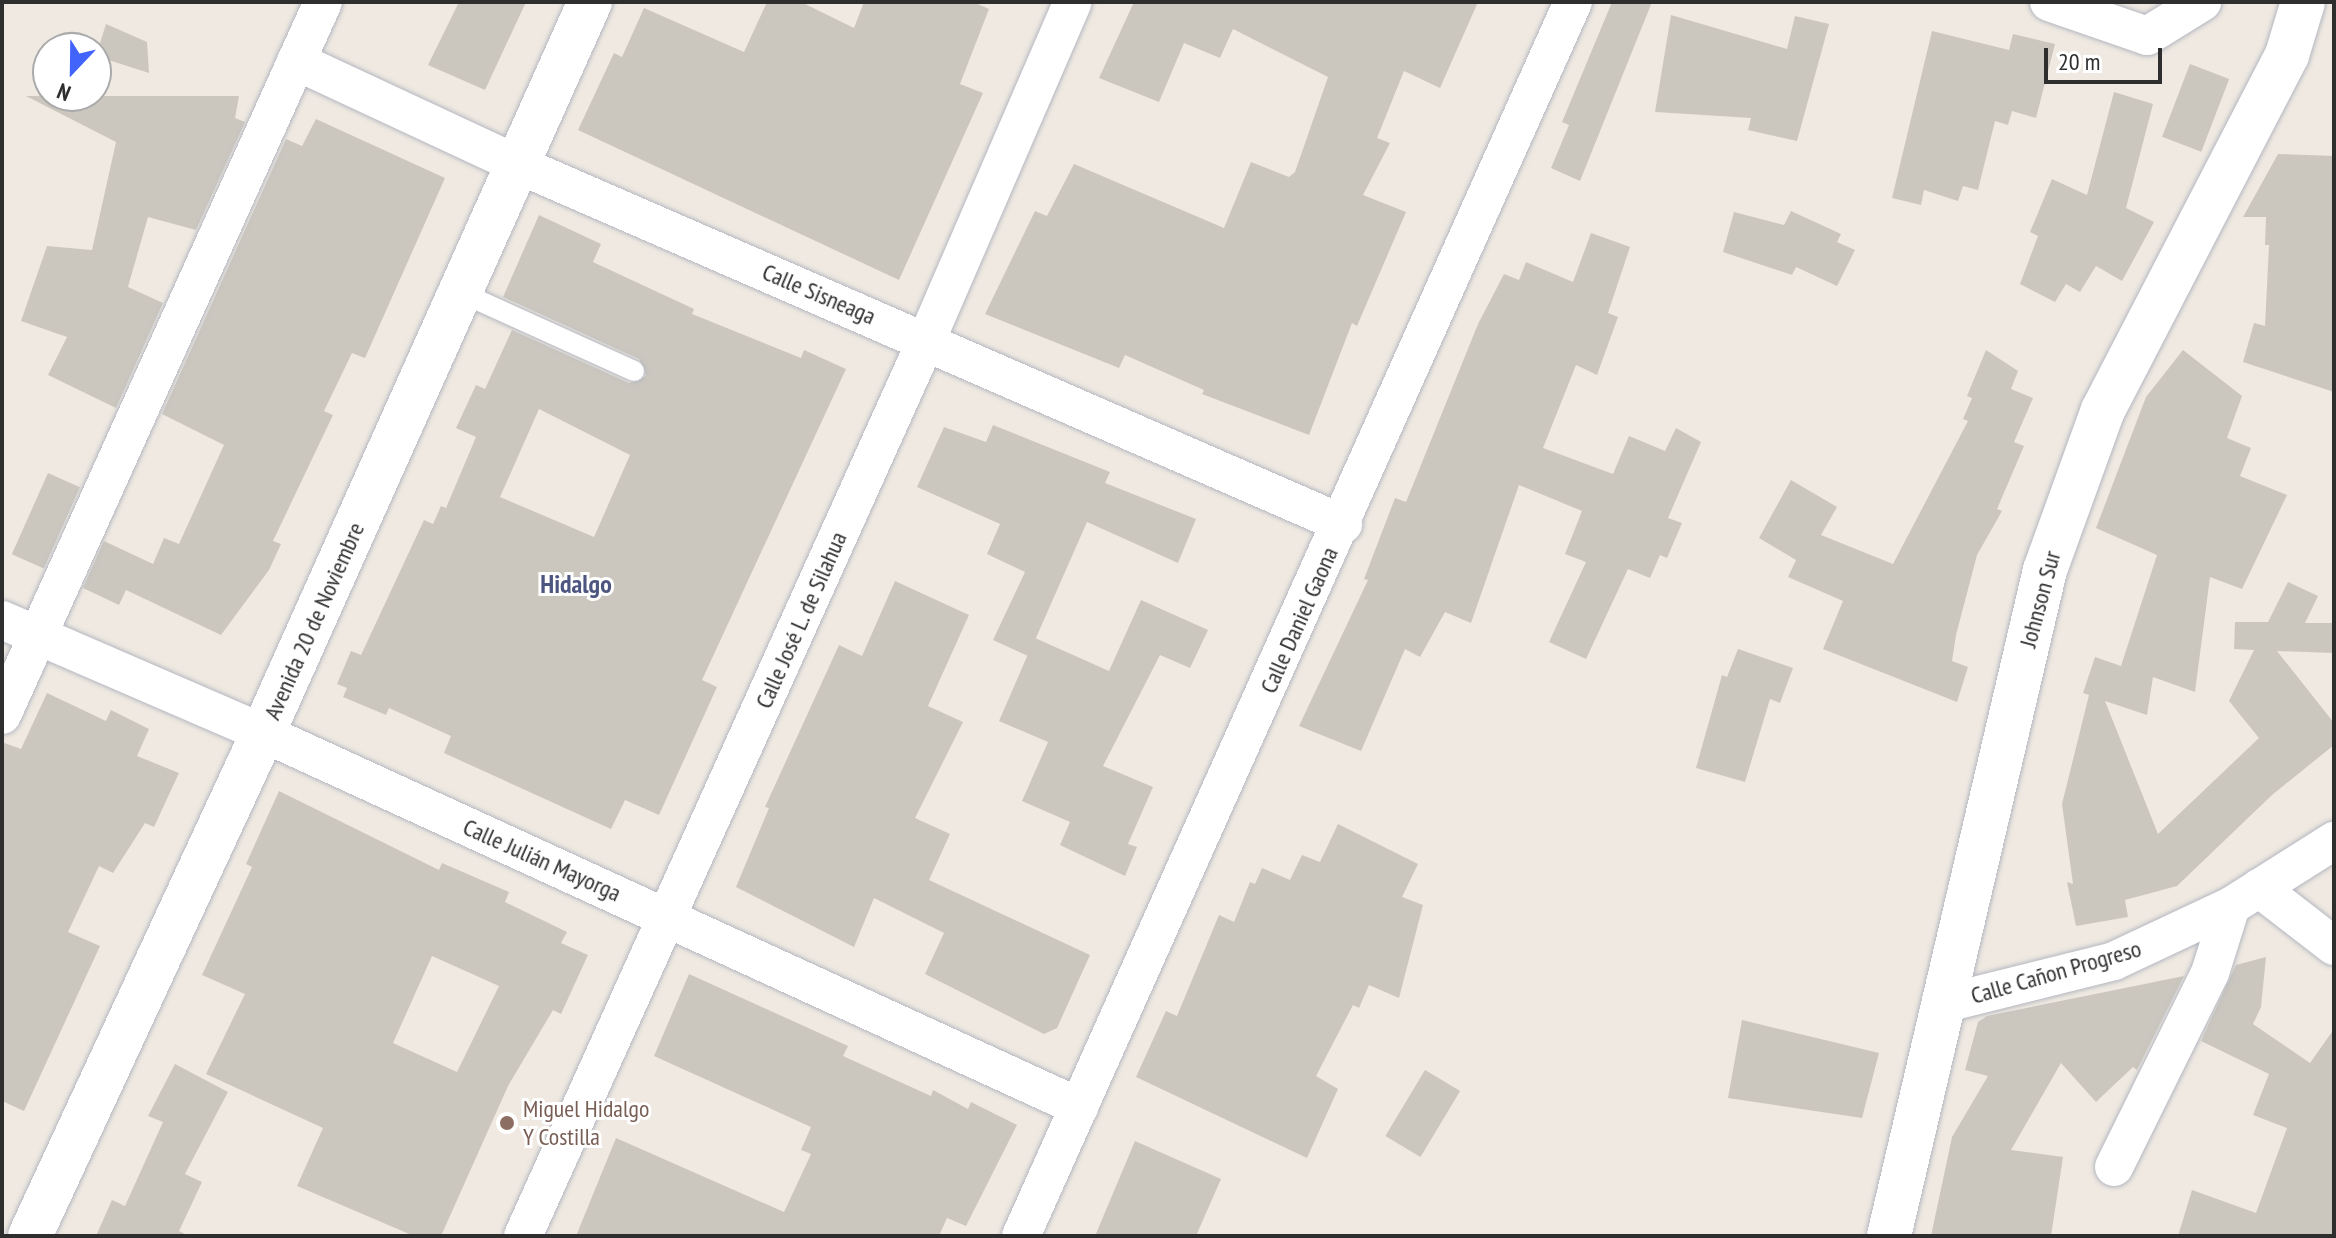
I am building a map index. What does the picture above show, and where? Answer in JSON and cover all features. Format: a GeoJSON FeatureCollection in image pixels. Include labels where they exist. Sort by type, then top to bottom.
{"type":"FeatureCollection","features":[{"type":"Feature","properties":{"kind":"street"},"geometry":{"type":"LineString","coordinates":[[2,715],[323,2]]}},
{"type":"Feature","properties":{"kind":"street","name":"Avenida 20 de Noviembre"},"geometry":{"type":"LineString","coordinates":[[30,1236],[263,733],[590,2]]}},
{"type":"Feature","properties":{"kind":"street","name":"Calle José L. de Silahua"},"geometry":{"type":"LineString","coordinates":[[523,1236],[926,341],[1073,2]]}},
{"type":"Feature","properties":{"kind":"street","name":"Calle Daniel Gaona"},"geometry":{"type":"LineString","coordinates":[[1021,1236],[1343,524],[1573,2]]}},
{"type":"Feature","properties":{"kind":"street"},"geometry":{"type":"LineString","coordinates":[[2049,2],[2147,36],[2202,2]]}},
{"type":"Feature","properties":{"kind":"street","name":"Johnson Sur"},"geometry":{"type":"LineString","coordinates":[[1889,1236],[2045,570],[2103,410],[2287,55],[2303,2]]}},
{"type":"Feature","properties":{"kind":"street","name":"Calle Sisneaga"},"geometry":{"type":"LineString","coordinates":[[296,61],[519,165],[1343,524]]}},
{"type":"Feature","properties":{"kind":"street","name":"Calle Julián Mayorga"},"geometry":{"type":"LineString","coordinates":[[2,620],[263,733],[1079,1107]]}},
{"type":"Feature","properties":{"kind":"street","name":"Calle Cañon Progreso"},"geometry":{"type":"LineString","coordinates":[[1942,1004],[2114,961],[2245,897],[2334,841]]}},
{"type":"Feature","properties":{"kind":"street"},"geometry":{"type":"LineString","coordinates":[[2114,1167],[2245,897],[2334,946]]}},
{"type":"Feature","properties":{"kind":"lane"},"geometry":{"type":"LineString","coordinates":[[462,293],[634,371]]}},
{"type":"Feature","properties":{"kind":"building"},"geometry":{"type":"Polygon","coordinates":[[[459,2],[526,2],[485,90],[428,65],[459,2]]]}},
{"type":"Feature","properties":{"kind":"building"},"geometry":{"type":"Polygon","coordinates":[[[767,2],[801,2],[854,28],[864,2],[973,2],[989,9],[960,84],[983,93],[899,280],[578,130],[614,53],[622,57],[644,8],[744,52],[767,2]]]}},
{"type":"Feature","properties":{"kind":"building"},"geometry":{"type":"Polygon","coordinates":[[[1134,2],[1478,2],[1440,88],[1404,71],[1377,138],[1390,143],[1363,195],[1406,212],[1357,326],[1352,323],[1309,435],[1202,394],[1204,390],[1125,355],[1119,368],[985,314],[1035,211],[1047,216],[1074,164],[1224,228],[1251,162],[1289,177],[1295,172],[1328,77],[1233,29],[1220,58],[1184,43],[1159,102],[1099,78],[1134,2]]]}},
{"type":"Feature","properties":{"kind":"building"},"geometry":{"type":"Polygon","coordinates":[[[1612,2],[1652,2],[1580,181],[1551,168],[1569,125],[1562,122],[1612,2]]]}},
{"type":"Feature","properties":{"kind":"building"},"geometry":{"type":"Polygon","coordinates":[[[1671,15],[1787,49],[1795,16],[1829,24],[1797,141],[1748,130],[1751,118],[1655,112],[1671,15]]]}},
{"type":"Feature","properties":{"kind":"building"},"geometry":{"type":"Polygon","coordinates":[[[106,24],[147,42],[149,73],[112,61],[112,32],[104,32],[106,24]]]}},
{"type":"Feature","properties":{"kind":"building"},"geometry":{"type":"Polygon","coordinates":[[[1932,31],[2009,50],[2013,34],[2055,44],[2036,118],[2012,111],[2008,125],[1995,121],[1978,190],[1963,186],[1958,201],[1924,190],[1921,205],[1892,198],[1932,31]]]}},
{"type":"Feature","properties":{"kind":"building"},"geometry":{"type":"Polygon","coordinates":[[[2190,64],[2229,79],[2201,152],[2162,137],[2190,64]]]}},
{"type":"Feature","properties":{"kind":"building"},"geometry":{"type":"Polygon","coordinates":[[[2114,92],[2153,104],[2126,208],[2154,222],[2122,281],[2096,266],[2080,292],[2066,284],[2055,302],[2020,284],[2038,236],[2030,232],[2052,179],[2087,195],[2114,92]]]}},
{"type":"Feature","properties":{"kind":"building"},"geometry":{"type":"Polygon","coordinates":[[[112,96],[239,96],[235,118],[245,122],[196,230],[148,217],[128,287],[163,303],[116,408],[48,375],[67,337],[21,321],[47,246],[92,250],[116,142],[57,112],[112,112],[112,96]]]}},
{"type":"Feature","properties":{"kind":"building"},"geometry":{"type":"Polygon","coordinates":[[[316,119],[445,178],[365,358],[352,353],[324,411],[333,415],[273,541],[281,544],[269,570],[221,635],[126,590],[119,605],[83,588],[104,541],[153,564],[164,538],[179,544],[224,445],[162,414],[286,139],[302,146],[316,119]]]}},
{"type":"Feature","properties":{"kind":"building"},"geometry":{"type":"Polygon","coordinates":[[[2278,154],[2334,156],[2334,392],[2243,362],[2254,323],[2265,326],[2269,245],[2265,245],[2266,217],[2243,217],[2278,154]]]}},
{"type":"Feature","properties":{"kind":"building"},"geometry":{"type":"Polygon","coordinates":[[[1791,211],[1841,234],[1837,242],[1855,250],[1837,286],[1796,267],[1792,275],[1723,252],[1734,212],[1784,225],[1791,211]]]}},
{"type":"Feature","properties":{"kind":"building"},"geometry":{"type":"Polygon","coordinates":[[[539,215],[601,244],[593,262],[694,309],[692,314],[801,358],[804,350],[846,369],[702,680],[717,687],[659,815],[625,800],[611,829],[444,753],[451,736],[389,708],[386,715],[343,697],[347,688],[337,684],[351,651],[361,655],[424,520],[433,524],[441,506],[446,508],[476,437],[456,428],[476,385],[485,389],[512,330],[629,383],[646,376],[639,359],[503,297],[539,215]],[[539,409],[500,497],[594,537],[630,455],[539,409]]]}},
{"type":"Feature","properties":{"kind":"building"},"geometry":{"type":"Polygon","coordinates":[[[1591,233],[1630,247],[1608,313],[1618,317],[1597,375],[1576,365],[1543,448],[1613,474],[1629,436],[1665,451],[1676,428],[1701,442],[1668,518],[1682,523],[1667,558],[1660,555],[1650,578],[1628,569],[1586,659],[1549,642],[1586,562],[1565,554],[1582,511],[1519,485],[1471,623],[1445,612],[1420,657],[1405,649],[1361,751],[1299,726],[1368,580],[1364,579],[1395,498],[1406,502],[1478,324],[1504,274],[1519,280],[1526,262],[1573,282],[1591,233]]]}},
{"type":"Feature","properties":{"kind":"building"},"geometry":{"type":"Polygon","coordinates":[[[1986,350],[2018,371],[2011,389],[2033,398],[2014,442],[2024,446],[1997,509],[2002,511],[1977,555],[1956,635],[1952,661],[1968,667],[1957,702],[1823,649],[1843,601],[1788,577],[1796,560],[1759,538],[1791,480],[1837,507],[1821,535],[1893,564],[1968,421],[1963,419],[1972,398],[1967,396],[1986,350]]]}},
{"type":"Feature","properties":{"kind":"building"},"geometry":{"type":"Polygon","coordinates":[[[2183,350],[2242,396],[2227,438],[2251,448],[2240,476],[2287,495],[2242,589],[2210,577],[2195,692],[2153,677],[2147,715],[2105,701],[2158,834],[2259,738],[2229,701],[2254,650],[2234,649],[2235,622],[2268,622],[2288,582],[2318,596],[2305,623],[2334,623],[2334,653],[2277,651],[2334,723],[2334,745],[2272,795],[2177,886],[2125,900],[2128,917],[2076,926],[2067,882],[2073,884],[2062,804],[2089,695],[2083,693],[2095,657],[2121,666],[2157,555],[2096,528],[2146,397],[2183,350]]]}},
{"type":"Feature","properties":{"kind":"building"},"geometry":{"type":"Polygon","coordinates":[[[993,425],[1110,472],[1105,483],[1196,519],[1178,563],[1087,522],[1028,656],[993,640],[1025,572],[987,554],[1000,524],[917,487],[944,427],[986,442],[993,425]]]}},
{"type":"Feature","properties":{"kind":"building"},"geometry":{"type":"Polygon","coordinates":[[[48,473],[80,487],[44,569],[12,554],[48,473]]]}},
{"type":"Feature","properties":{"kind":"building"},"geometry":{"type":"Polygon","coordinates":[[[895,581],[969,615],[928,706],[963,722],[915,818],[950,834],[929,880],[1090,955],[1057,1028],[1044,1034],[925,974],[944,933],[874,898],[854,947],[736,887],[769,808],[765,807],[839,645],[862,656],[895,581]]]}},
{"type":"Feature","properties":{"kind":"building"},"geometry":{"type":"Polygon","coordinates":[[[1141,600],[1208,630],[1190,668],[1160,655],[1103,766],[1153,787],[1128,844],[1137,847],[1125,876],[1060,845],[1070,822],[1022,801],[1048,742],[999,721],[1035,638],[1109,671],[1141,600]]]}},
{"type":"Feature","properties":{"kind":"building"},"geometry":{"type":"Polygon","coordinates":[[[1738,649],[1793,668],[1780,703],[1770,699],[1745,782],[1696,768],[1722,675],[1727,677],[1738,649]]]}},
{"type":"Feature","properties":{"kind":"building"},"geometry":{"type":"Polygon","coordinates":[[[47,693],[106,721],[111,710],[149,729],[137,756],[179,773],[154,827],[145,823],[113,873],[99,866],[68,932],[100,946],[24,1111],[2,1101],[2,742],[21,749],[47,693]]]}},
{"type":"Feature","properties":{"kind":"building"},"geometry":{"type":"Polygon","coordinates":[[[279,791],[439,870],[442,863],[509,892],[505,902],[567,932],[561,943],[588,955],[561,1014],[553,1010],[508,1086],[441,1236],[414,1236],[297,1186],[323,1128],[206,1074],[245,994],[202,975],[252,867],[246,864],[279,791]],[[432,956],[393,1043],[457,1072],[499,986],[432,956]]]}},
{"type":"Feature","properties":{"kind":"building"},"geometry":{"type":"Polygon","coordinates":[[[1338,824],[1418,864],[1402,897],[1423,905],[1399,998],[1369,985],[1359,1008],[1353,1005],[1316,1076],[1338,1089],[1307,1158],[1136,1077],[1166,1011],[1177,1016],[1219,915],[1234,922],[1250,882],[1255,884],[1262,868],[1290,880],[1302,855],[1320,862],[1338,824]]]}},
{"type":"Feature","properties":{"kind":"building"},"geometry":{"type":"Polygon","coordinates":[[[2266,957],[2261,1007],[2253,1024],[2310,1063],[2334,1029],[2334,1236],[2178,1236],[2192,1190],[2256,1213],[2287,1128],[2253,1115],[2269,1074],[2201,1041],[2236,965],[2266,957]]]}},
{"type":"Feature","properties":{"kind":"building"},"geometry":{"type":"Polygon","coordinates":[[[689,974],[848,1046],[843,1056],[931,1096],[933,1090],[968,1109],[971,1102],[1017,1125],[966,1226],[947,1218],[939,1236],[576,1236],[616,1138],[784,1212],[811,1154],[801,1150],[811,1127],[654,1056],[689,974]]]}},
{"type":"Feature","properties":{"kind":"building"},"geometry":{"type":"Polygon","coordinates":[[[2184,976],[2137,1070],[2133,1067],[2096,1102],[2061,1063],[2011,1150],[2063,1157],[2051,1236],[1931,1236],[1952,1137],[1988,1076],[1965,1070],[1978,1022],[1987,1016],[2184,976]]]}},
{"type":"Feature","properties":{"kind":"building"},"geometry":{"type":"Polygon","coordinates":[[[1742,1020],[1879,1053],[1862,1118],[1728,1098],[1742,1020]]]}},
{"type":"Feature","properties":{"kind":"building"},"geometry":{"type":"Polygon","coordinates":[[[175,1064],[228,1092],[185,1174],[202,1182],[179,1231],[189,1236],[96,1236],[112,1200],[125,1206],[163,1122],[148,1116],[175,1064]]]}},
{"type":"Feature","properties":{"kind":"building"},"geometry":{"type":"Polygon","coordinates":[[[1425,1070],[1460,1091],[1420,1157],[1385,1136],[1425,1070]]]}},
{"type":"Feature","properties":{"kind":"building"},"geometry":{"type":"Polygon","coordinates":[[[1135,1141],[1221,1179],[1196,1236],[1095,1236],[1135,1141]]]}},
{"type":"Feature","properties":{"kind":"place","name":"Miguel Hidalgo Y Costilla"},"geometry":{"type":"Point","coordinates":[507,1123]}},
{"type":"Feature","properties":{"kind":"district","name":"Hidalgo"},"geometry":{"type":"Point","coordinates":[576,584]}}]}
